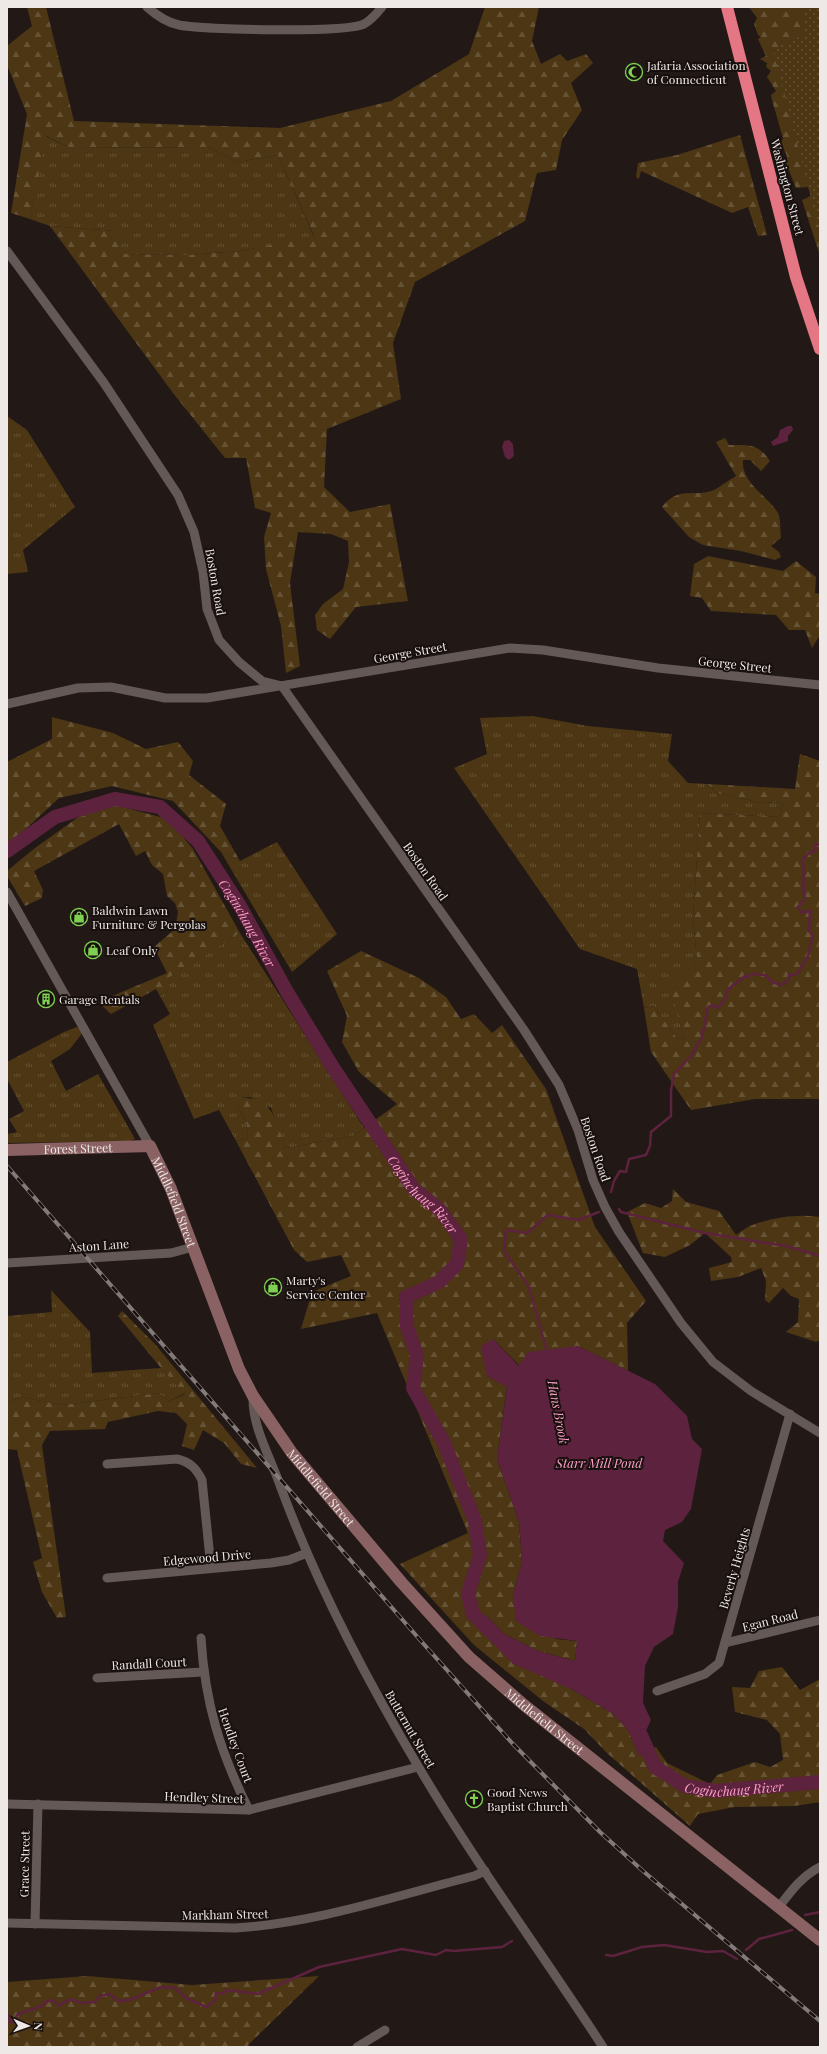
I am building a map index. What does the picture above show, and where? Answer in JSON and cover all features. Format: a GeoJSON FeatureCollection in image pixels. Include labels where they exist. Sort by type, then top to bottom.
{"type":"FeatureCollection","features":[{"type":"Feature","properties":{"kind":"highway","name":"Washington Street"},"geometry":{"type":"LineString","coordinates":[[727,7],[802,298],[820,349]]}},
{"type":"Feature","properties":{"kind":"main road","name":"Forest Street"},"geometry":{"type":"LineString","coordinates":[[7,1150],[150,1146]]}},
{"type":"Feature","properties":{"kind":"main road","name":"Middlefield Street"},"geometry":{"type":"LineString","coordinates":[[150,1146],[171,1189],[231,1350],[253,1396],[288,1447],[320,1487],[402,1583],[469,1657],[524,1705],[820,1940]]}},
{"type":"Feature","properties":{"kind":"street"},"geometry":{"type":"LineString","coordinates":[[147,7],[152,12],[177,25],[200,28],[338,28],[364,24],[382,7]]}},
{"type":"Feature","properties":{"kind":"street","name":"Boston Road"},"geometry":{"type":"LineString","coordinates":[[7,251],[104,383],[178,495],[196,537],[203,572],[207,609],[219,640],[239,662],[262,681],[282,686],[524,1030],[556,1081],[578,1130],[593,1180],[605,1207],[619,1232],[681,1323],[713,1362],[751,1391],[820,1433]]}},
{"type":"Feature","properties":{"kind":"street","name":"George Street"},"geometry":{"type":"LineString","coordinates":[[7,704],[78,688],[111,687],[164,698],[200,698],[245,693],[510,648],[543,650],[664,669],[820,685]]}},
{"type":"Feature","properties":{"kind":"street","name":"Middlefield Street"},"geometry":{"type":"LineString","coordinates":[[7,892],[150,1146]]}},
{"type":"Feature","properties":{"kind":"street","name":"Aston Lane"},"geometry":{"type":"LineString","coordinates":[[7,1262],[171,1253],[192,1247]]}},
{"type":"Feature","properties":{"kind":"street","name":"Butternut Street"},"geometry":{"type":"LineString","coordinates":[[253,1396],[255,1422],[307,1553],[341,1626],[418,1767],[485,1871],[603,2047]]}},
{"type":"Feature","properties":{"kind":"street","name":"Beverly Heights"},"geometry":{"type":"LineString","coordinates":[[657,1691],[712,1670],[718,1663],[790,1414]]}},
{"type":"Feature","properties":{"kind":"street"},"geometry":{"type":"LineString","coordinates":[[107,1464],[177,1459],[186,1461],[197,1470],[202,1480],[211,1568]]}},
{"type":"Feature","properties":{"kind":"street","name":"Edgewood Drive"},"geometry":{"type":"LineString","coordinates":[[107,1578],[271,1563],[289,1560],[307,1553]]}},
{"type":"Feature","properties":{"kind":"street","name":"Egan Road"},"geometry":{"type":"LineString","coordinates":[[725,1643],[820,1620]]}},
{"type":"Feature","properties":{"kind":"street","name":"Hendley Court"},"geometry":{"type":"LineString","coordinates":[[201,1638],[203,1672],[208,1704],[218,1737],[238,1789],[249,1810]]}},
{"type":"Feature","properties":{"kind":"street","name":"Randall Court"},"geometry":{"type":"LineString","coordinates":[[97,1678],[203,1672]]}},
{"type":"Feature","properties":{"kind":"street","name":"Hendley Street"},"geometry":{"type":"LineString","coordinates":[[7,1804],[249,1810],[418,1767]]}},
{"type":"Feature","properties":{"kind":"street","name":"Grace Street"},"geometry":{"type":"LineString","coordinates":[[35,1924],[38,1804]]}},
{"type":"Feature","properties":{"kind":"street"},"geometry":{"type":"LineString","coordinates":[[778,1907],[798,1882],[806,1875],[820,1867]]}},
{"type":"Feature","properties":{"kind":"street","name":"Markham Street"},"geometry":{"type":"LineString","coordinates":[[7,1924],[235,1928],[272,1926],[466,1878],[485,1871]]}},
{"type":"Feature","properties":{"kind":"street"},"geometry":{"type":"LineString","coordinates":[[358,2047],[385,2030]]}},
{"type":"Feature","properties":{"kind":"green space"},"geometry":{"type":"Polygon","coordinates":[[[27,7],[46,7],[74,121],[280,128],[391,101],[469,54],[485,7],[539,7],[532,41],[541,64],[560,54],[567,61],[586,54],[593,63],[571,83],[582,110],[562,140],[556,170],[537,173],[525,221],[415,282],[393,343],[401,399],[327,429],[324,487],[350,512],[390,504],[408,601],[356,607],[330,639],[317,630],[315,615],[323,604],[343,589],[349,562],[348,541],[331,534],[298,532],[290,583],[300,666],[286,673],[281,626],[266,569],[264,537],[271,513],[255,508],[246,458],[225,458],[173,393],[50,226],[116,231],[124,254],[187,255],[241,251],[314,236],[278,155],[238,162],[208,147],[70,148],[46,136],[30,219],[11,213],[27,114],[7,65],[7,46],[32,26],[27,7]]]}},
{"type":"Feature","properties":{"kind":"green space"},"geometry":{"type":"Polygon","coordinates":[[[749,7],[820,7],[820,256],[802,200],[811,196],[808,187],[796,188],[786,163],[787,156],[781,143],[783,138],[771,95],[776,91],[767,77],[771,71],[766,67],[767,63],[760,59],[766,56],[758,39],[761,37],[758,35],[754,24],[757,18],[749,7]]]}},
{"type":"Feature","properties":{"kind":"green space"},"geometry":{"type":"Polygon","coordinates":[[[804,7],[820,7],[820,233],[773,49],[804,35],[804,7]]]}},
{"type":"Feature","properties":{"kind":"green space"},"geometry":{"type":"Polygon","coordinates":[[[740,135],[767,235],[758,236],[748,207],[732,213],[641,171],[639,179],[636,177],[638,163],[677,155],[740,135]]]}},
{"type":"Feature","properties":{"kind":"green space"},"geometry":{"type":"Polygon","coordinates":[[[45,136],[70,148],[208,147],[238,162],[278,155],[314,237],[241,251],[187,255],[123,254],[116,231],[50,226],[30,219],[45,136]]]}},
{"type":"Feature","properties":{"kind":"green space"},"geometry":{"type":"Polygon","coordinates":[[[7,416],[27,430],[75,507],[23,550],[28,572],[7,574],[7,416]]]}},
{"type":"Feature","properties":{"kind":"green space"},"geometry":{"type":"Polygon","coordinates":[[[725,438],[729,445],[748,445],[757,448],[766,455],[770,461],[761,471],[750,460],[743,460],[743,468],[750,482],[773,506],[779,515],[781,538],[771,546],[779,552],[781,557],[775,560],[741,551],[703,545],[689,537],[662,507],[674,496],[714,490],[736,476],[716,442],[725,438]]]}},
{"type":"Feature","properties":{"kind":"green space"},"geometry":{"type":"Polygon","coordinates":[[[708,556],[783,571],[796,561],[816,577],[815,593],[820,594],[820,635],[812,648],[805,630],[789,630],[776,615],[711,611],[702,598],[690,596],[694,564],[708,556]]]}},
{"type":"Feature","properties":{"kind":"green space"},"geometry":{"type":"Polygon","coordinates":[[[533,716],[588,726],[672,734],[668,761],[688,783],[708,784],[717,793],[762,803],[783,802],[780,817],[700,813],[693,917],[697,960],[671,989],[685,1040],[676,1037],[654,1006],[644,1008],[637,969],[580,949],[454,768],[487,754],[480,718],[533,716]]]}},
{"type":"Feature","properties":{"kind":"green space"},"geometry":{"type":"Polygon","coordinates":[[[52,717],[113,733],[146,749],[178,742],[193,761],[189,775],[226,804],[220,826],[240,861],[221,852],[173,801],[112,786],[59,798],[13,841],[7,843],[7,762],[52,739],[52,717]]]}},
{"type":"Feature","properties":{"kind":"green space"},"geometry":{"type":"Polygon","coordinates":[[[800,754],[820,761],[820,1099],[755,1099],[691,1110],[651,1052],[644,1008],[654,1006],[676,1037],[685,1040],[670,989],[697,960],[693,917],[700,813],[780,817],[783,802],[762,803],[717,793],[708,784],[795,789],[800,754]]]}},
{"type":"Feature","properties":{"kind":"green space"},"geometry":{"type":"Polygon","coordinates":[[[115,805],[168,819],[193,849],[240,933],[163,981],[168,991],[160,996],[156,989],[111,1014],[98,1002],[167,973],[154,947],[175,929],[178,912],[175,903],[167,896],[163,874],[152,865],[145,851],[136,856],[119,824],[34,871],[43,890],[42,898],[25,906],[7,876],[7,871],[35,848],[84,813],[115,805]]]}},
{"type":"Feature","properties":{"kind":"green space"},"geometry":{"type":"Polygon","coordinates":[[[277,842],[337,934],[292,972],[221,852],[240,861],[277,842]]]}},
{"type":"Feature","properties":{"kind":"green space"},"geometry":{"type":"Polygon","coordinates":[[[240,933],[364,1128],[353,1136],[285,1148],[271,1108],[250,1097],[241,1098],[237,1106],[246,1121],[248,1138],[236,1141],[219,1110],[194,1119],[153,1025],[170,1014],[160,996],[168,991],[162,981],[240,933]]]}},
{"type":"Feature","properties":{"kind":"green space"},"geometry":{"type":"Polygon","coordinates":[[[361,951],[419,978],[446,997],[461,1019],[474,1014],[492,1033],[502,1025],[546,1089],[595,1227],[646,1301],[627,1323],[628,1371],[578,1346],[520,1366],[493,1339],[487,1376],[507,1386],[497,1459],[519,1522],[522,1562],[513,1595],[556,1639],[577,1641],[575,1661],[538,1651],[504,1634],[487,1616],[476,1626],[573,1690],[612,1713],[628,1730],[639,1755],[656,1747],[667,1763],[710,1784],[717,1775],[755,1762],[770,1767],[783,1760],[780,1734],[767,1720],[735,1712],[732,1687],[750,1688],[759,1671],[782,1667],[800,1690],[820,1679],[820,1802],[794,1806],[735,1807],[698,1814],[690,1826],[607,1753],[584,1729],[543,1701],[474,1645],[400,1564],[468,1533],[377,1313],[301,1329],[312,1292],[351,1276],[341,1255],[307,1262],[294,1250],[236,1141],[248,1138],[246,1121],[237,1106],[240,1098],[260,1101],[267,1106],[276,1120],[285,1148],[353,1136],[397,1104],[359,1072],[342,1042],[347,1016],[327,971],[361,951]]]}},
{"type":"Feature","properties":{"kind":"green space"},"geometry":{"type":"Polygon","coordinates":[[[77,1027],[83,1032],[70,1049],[51,1061],[66,1091],[98,1074],[135,1139],[130,1141],[7,1143],[7,1134],[17,1132],[9,1119],[24,1111],[7,1079],[7,1062],[64,1032],[77,1027]]]}},
{"type":"Feature","properties":{"kind":"green space"},"geometry":{"type":"Polygon","coordinates":[[[673,1189],[686,1202],[719,1211],[736,1235],[752,1225],[771,1220],[796,1216],[820,1217],[820,1340],[816,1342],[786,1332],[798,1322],[799,1299],[791,1296],[783,1288],[769,1303],[765,1300],[766,1281],[761,1268],[738,1277],[711,1281],[709,1268],[732,1262],[731,1257],[705,1233],[690,1245],[665,1257],[643,1253],[627,1212],[645,1203],[661,1208],[672,1201],[673,1189]]]}},
{"type":"Feature","properties":{"kind":"green space"},"geometry":{"type":"Polygon","coordinates":[[[51,1290],[90,1332],[92,1373],[161,1368],[185,1393],[169,1401],[158,1393],[63,1405],[21,1397],[7,1403],[7,1316],[52,1312],[51,1290]]]}},
{"type":"Feature","properties":{"kind":"green space"},"geometry":{"type":"Polygon","coordinates":[[[122,1311],[155,1344],[257,1468],[241,1464],[224,1443],[203,1430],[194,1450],[182,1446],[187,1424],[176,1413],[158,1411],[108,1422],[105,1429],[50,1431],[42,1445],[66,1617],[57,1618],[42,1592],[33,1562],[42,1558],[17,1450],[7,1449],[7,1403],[21,1397],[63,1405],[158,1393],[169,1401],[185,1394],[161,1368],[118,1316],[122,1311]]]}},
{"type":"Feature","properties":{"kind":"green space"},"geometry":{"type":"Polygon","coordinates":[[[87,1976],[192,1985],[319,1976],[248,2045],[250,2047],[7,2047],[7,1982],[87,1976]]]}},
{"type":"Feature","properties":{"kind":"water"},"geometry":{"type":"Polygon","coordinates":[[[788,426],[792,426],[793,430],[788,436],[788,441],[773,446],[771,442],[778,437],[780,430],[788,426]]]}},
{"type":"Feature","properties":{"kind":"water"},"geometry":{"type":"Polygon","coordinates":[[[509,440],[513,444],[514,456],[509,460],[505,457],[502,447],[504,441],[509,440]]]}},
{"type":"Feature","properties":{"kind":"water","name":"Starr Mill Pond"},"geometry":{"type":"Polygon","coordinates":[[[493,1339],[519,1366],[528,1352],[578,1346],[655,1384],[687,1416],[692,1439],[702,1449],[691,1509],[682,1522],[665,1530],[663,1541],[684,1563],[678,1582],[678,1607],[673,1634],[654,1647],[645,1666],[643,1703],[651,1720],[645,1733],[652,1749],[639,1756],[628,1730],[612,1713],[573,1690],[512,1663],[476,1625],[486,1615],[504,1634],[538,1651],[575,1661],[577,1641],[540,1636],[516,1621],[513,1595],[522,1562],[519,1522],[497,1459],[507,1387],[487,1376],[481,1346],[493,1339]]]}},
{"type":"Feature","properties":{"kind":"waterway","name":"Coginchaug River"},"geometry":{"type":"LineString","coordinates":[[7,851],[55,817],[115,799],[160,807],[198,841],[240,906],[287,992],[332,1066],[414,1189],[440,1210],[461,1239],[457,1264],[439,1282],[406,1297],[407,1327],[417,1355],[413,1388],[444,1443],[475,1521],[480,1555],[468,1594],[473,1614],[493,1634]]}},
{"type":"Feature","properties":{"kind":"waterway","name":"Hans Brook"},"geometry":{"type":"LineString","coordinates":[[611,1192],[614,1181],[620,1171],[626,1172],[629,1159],[646,1155],[650,1146],[651,1132],[671,1116],[671,1090],[674,1074],[691,1056],[702,1037],[708,1007],[714,1005],[718,1008],[727,996],[727,990],[745,976],[748,977],[752,974],[765,975],[771,981],[780,985],[788,981],[789,975],[797,974],[808,956],[813,935],[809,931],[810,911],[802,913],[798,907],[805,899],[803,889],[804,870],[802,860],[809,853],[816,850],[815,845],[820,844]]}},
{"type":"Feature","properties":{"kind":"waterway"},"geometry":{"type":"LineString","coordinates":[[619,1209],[621,1212],[705,1233],[786,1246],[820,1256]]}},
{"type":"Feature","properties":{"kind":"waterway","name":"Hans Brook"},"geometry":{"type":"LineString","coordinates":[[547,1352],[529,1287],[504,1251],[506,1230],[527,1233],[548,1215],[578,1220],[599,1212]]}},
{"type":"Feature","properties":{"kind":"waterway","name":"Coginchaug River"},"geometry":{"type":"LineString","coordinates":[[641,1735],[655,1767],[685,1786],[715,1791],[820,1782]]}},
{"type":"Feature","properties":{"kind":"waterway"},"geometry":{"type":"LineString","coordinates":[[805,1915],[820,1912]]}},
{"type":"Feature","properties":{"kind":"waterway"},"geometry":{"type":"LineString","coordinates":[[746,1950],[759,1939],[792,1930]]}},
{"type":"Feature","properties":{"kind":"waterway"},"geometry":{"type":"LineString","coordinates":[[7,2017],[9,2015],[8,2020],[12,2023],[18,2014],[42,2006],[45,2002],[53,2000],[59,2006],[69,2000],[74,2000],[80,2003],[95,2002],[100,1996],[110,1994],[118,2001],[129,2000],[161,1987],[175,1988],[186,1998],[206,2007],[215,2001],[216,1993],[224,1993],[227,1990],[258,1994],[319,1967],[402,1949],[436,1955],[446,1950],[454,1951],[502,1947],[512,1941]]}},
{"type":"Feature","properties":{"kind":"waterway"},"geometry":{"type":"LineString","coordinates":[[606,1955],[613,1956],[642,1947],[664,1945],[707,1952],[723,1951],[737,1959]]}},
{"type":"Feature","properties":{"kind":"railway"},"geometry":{"type":"LineString","coordinates":[[7,1166],[421,1641],[513,1744],[600,1832],[643,1871],[820,2021]]}},
{"type":"Feature","properties":{"kind":"place","name":"Jafaria Association of Connecticut"},"geometry":{"type":"Point","coordinates":[634,72]}},
{"type":"Feature","properties":{"kind":"place","name":"Baldwin Lawn Furniture & Pergolas"},"geometry":{"type":"Point","coordinates":[79,917]}},
{"type":"Feature","properties":{"kind":"place","name":"Leaf Only"},"geometry":{"type":"Point","coordinates":[93,950]}},
{"type":"Feature","properties":{"kind":"place","name":"Garage Rentals"},"geometry":{"type":"Point","coordinates":[46,999]}},
{"type":"Feature","properties":{"kind":"place","name":"Marty's Service Center"},"geometry":{"type":"Point","coordinates":[273,1287]}},
{"type":"Feature","properties":{"kind":"place","name":"Good News Baptist Church"},"geometry":{"type":"Point","coordinates":[474,1799]}}]}
